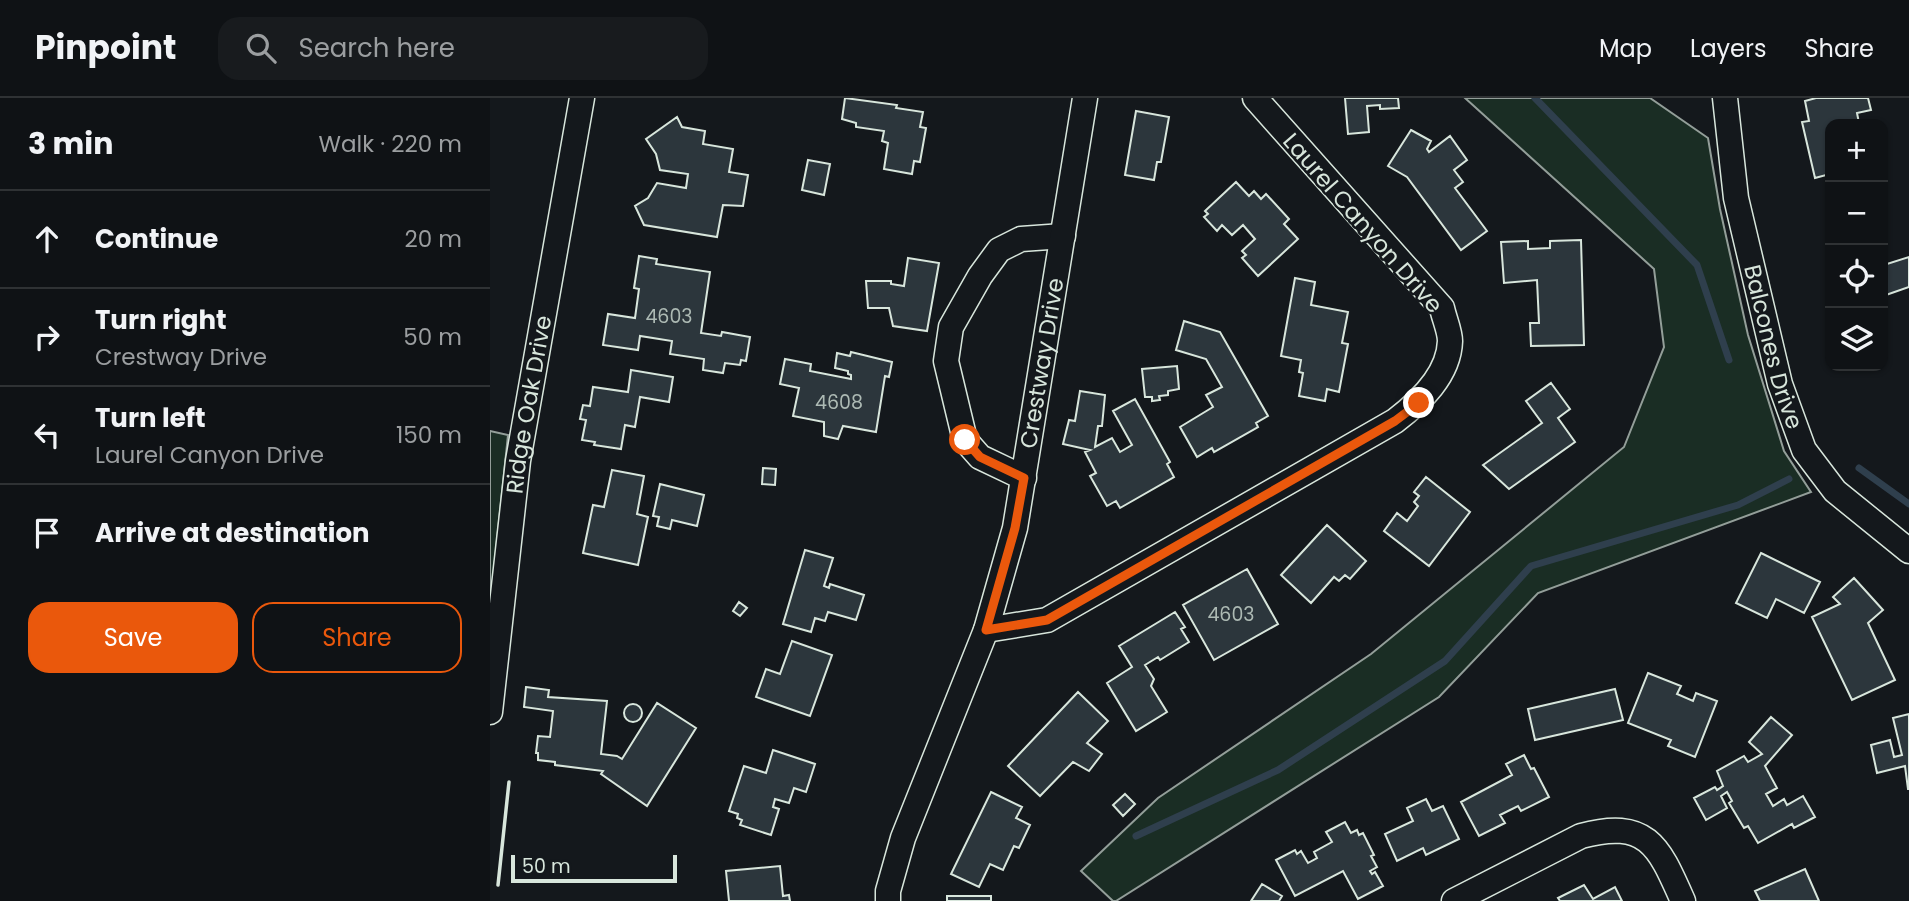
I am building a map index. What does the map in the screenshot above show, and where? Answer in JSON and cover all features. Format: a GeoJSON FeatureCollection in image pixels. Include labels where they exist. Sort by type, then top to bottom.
{"type":"FeatureCollection","features":[{"type":"Feature","properties":{"kind":"street","name":"Ridge Oak Drive"},"geometry":{"type":"LineString","coordinates":[[490,712],[518,461],[582,98]]}},
{"type":"Feature","properties":{"kind":"street","name":"Crestway Drive"},"geometry":{"type":"LineString","coordinates":[[888,901],[888,891],[903,838],[986,630],[1015,528],[1085,98]]}},
{"type":"Feature","properties":{"kind":"street","name":"Laurel Canyon Drive"},"geometry":{"type":"LineString","coordinates":[[986,630],[1047,620],[1395,421],[1419,403],[1442,370],[1450,340],[1442,308],[1255,98]]}},
{"type":"Feature","properties":{"kind":"street","name":"Balcones Drive"},"geometry":{"type":"LineString","coordinates":[[1725,98],[1736,198],[1780,384],[1804,450],[1835,491],[1909,551]]}},
{"type":"Feature","properties":{"kind":"street"},"geometry":{"type":"LineString","coordinates":[[1024,478],[980,457],[965,440],[946,361],[951,327],[980,276],[999,250],[1021,239],[1063,236]]}},
{"type":"Feature","properties":{"kind":"street"},"geometry":{"type":"LineString","coordinates":[[1454,901],[1581,836],[1603,830],[1633,832],[1650,842],[1664,857],[1683,901]]}},
{"type":"Feature","properties":{"kind":"green space"},"geometry":{"type":"Polygon","coordinates":[[[1465,98],[1650,98],[1708,138],[1720,209],[1748,335],[1784,451],[1811,492],[1538,593],[1439,697],[1113,901],[1081,871],[1158,798],[1371,654],[1624,447],[1664,347],[1654,269],[1465,98]]]}},
{"type":"Feature","properties":{"kind":"green space"},"geometry":{"type":"Polygon","coordinates":[[[490,431],[508,435],[490,607],[490,431]]]}},
{"type":"Feature","properties":{"kind":"building"},"geometry":{"type":"Polygon","coordinates":[[[845,98],[897,105],[896,108],[923,112],[920,127],[926,128],[920,162],[914,161],[912,174],[884,169],[888,143],[882,141],[884,131],[856,127],[856,123],[842,119],[845,98]]]}},
{"type":"Feature","properties":{"kind":"building"},"geometry":{"type":"Polygon","coordinates":[[[1345,98],[1398,98],[1399,108],[1380,109],[1380,105],[1367,106],[1369,132],[1348,134],[1345,98]]]}},
{"type":"Feature","properties":{"kind":"building"},"geometry":{"type":"Polygon","coordinates":[[[1816,98],[1868,98],[1871,110],[1857,113],[1858,119],[1825,119],[1825,175],[1815,178],[1802,122],[1809,121],[1805,101],[1816,98]]]}},
{"type":"Feature","properties":{"kind":"building"},"geometry":{"type":"Polygon","coordinates":[[[1136,111],[1169,117],[1161,162],[1157,162],[1154,180],[1125,175],[1136,111]]]}},
{"type":"Feature","properties":{"kind":"building"},"geometry":{"type":"Polygon","coordinates":[[[677,117],[682,127],[705,131],[703,144],[733,149],[729,172],[748,175],[743,206],[723,205],[717,237],[644,225],[635,206],[648,198],[657,183],[686,188],[688,174],[660,170],[656,154],[646,139],[677,117]]]}},
{"type":"Feature","properties":{"kind":"building"},"geometry":{"type":"Polygon","coordinates":[[[1411,130],[1431,141],[1427,149],[1429,152],[1450,136],[1467,160],[1454,170],[1463,182],[1455,188],[1487,231],[1461,250],[1407,177],[1388,166],[1411,130]]]}},
{"type":"Feature","properties":{"kind":"building"},"geometry":{"type":"Polygon","coordinates":[[[808,160],[830,164],[824,195],[802,190],[808,160]]]}},
{"type":"Feature","properties":{"kind":"building"},"geometry":{"type":"Polygon","coordinates":[[[1236,182],[1249,196],[1254,191],[1261,199],[1266,194],[1289,219],[1284,224],[1298,239],[1258,276],[1242,258],[1246,255],[1242,251],[1255,239],[1243,225],[1232,235],[1222,225],[1217,231],[1204,217],[1208,214],[1205,211],[1236,182]]]}},
{"type":"Feature","properties":{"kind":"building"},"geometry":{"type":"Polygon","coordinates":[[[1581,240],[1584,345],[1531,346],[1530,323],[1539,323],[1537,280],[1504,283],[1501,242],[1528,241],[1528,249],[1550,248],[1550,241],[1581,240]]]}},
{"type":"Feature","properties":{"kind":"building"},"geometry":{"type":"Polygon","coordinates":[[[639,256],[657,259],[656,264],[710,272],[701,333],[721,336],[722,332],[750,337],[746,361],[741,360],[740,365],[725,363],[723,373],[703,370],[704,359],[670,354],[672,341],[640,336],[638,350],[603,345],[608,314],[635,318],[639,289],[634,288],[639,256]]]}},
{"type":"Feature","properties":{"kind":"building"},"geometry":{"type":"Polygon","coordinates":[[[1909,257],[1909,287],[1888,294],[1888,264],[1909,257]]]}},
{"type":"Feature","properties":{"kind":"building"},"geometry":{"type":"Polygon","coordinates":[[[908,258],[939,263],[927,331],[893,326],[889,308],[868,308],[866,281],[891,281],[891,284],[904,286],[908,258]]]}},
{"type":"Feature","properties":{"kind":"building"},"geometry":{"type":"Polygon","coordinates":[[[1295,278],[1315,282],[1311,305],[1348,312],[1342,343],[1348,344],[1339,392],[1327,389],[1325,401],[1299,396],[1303,373],[1299,372],[1301,360],[1281,356],[1295,278]]]}},
{"type":"Feature","properties":{"kind":"building"},"geometry":{"type":"Polygon","coordinates":[[[1184,321],[1220,332],[1268,416],[1256,423],[1258,427],[1214,452],[1212,448],[1197,457],[1180,427],[1213,407],[1206,395],[1222,387],[1206,359],[1176,350],[1184,321]]]}},
{"type":"Feature","properties":{"kind":"building"},"geometry":{"type":"Polygon","coordinates":[[[851,352],[892,362],[889,377],[885,376],[876,432],[843,426],[838,439],[824,436],[824,422],[793,416],[799,388],[780,384],[785,359],[811,364],[810,371],[851,379],[848,371],[835,368],[837,353],[850,356],[851,352]]]}},
{"type":"Feature","properties":{"kind":"building"},"geometry":{"type":"Polygon","coordinates":[[[1177,366],[1179,389],[1159,396],[1160,400],[1152,401],[1152,397],[1145,397],[1142,369],[1177,366]]]}},
{"type":"Feature","properties":{"kind":"building"},"geometry":{"type":"Polygon","coordinates":[[[631,370],[673,377],[669,402],[640,397],[635,427],[625,425],[621,449],[594,445],[595,442],[582,440],[586,420],[580,419],[583,405],[590,406],[593,387],[628,392],[631,370]]]}},
{"type":"Feature","properties":{"kind":"building"},"geometry":{"type":"Polygon","coordinates":[[[1551,383],[1570,409],[1558,418],[1575,442],[1509,489],[1483,465],[1542,423],[1526,401],[1551,383]]]}},
{"type":"Feature","properties":{"kind":"building"},"geometry":{"type":"Polygon","coordinates":[[[1080,391],[1105,395],[1102,426],[1098,426],[1095,447],[1112,438],[1120,452],[1132,445],[1113,411],[1135,399],[1170,462],[1167,464],[1174,477],[1120,508],[1116,501],[1107,506],[1090,476],[1096,473],[1085,452],[1090,450],[1063,444],[1069,420],[1075,421],[1080,391]]]}},
{"type":"Feature","properties":{"kind":"building"},"geometry":{"type":"Polygon","coordinates":[[[763,468],[776,469],[775,485],[762,484],[763,468]]]}},
{"type":"Feature","properties":{"kind":"building"},"geometry":{"type":"Polygon","coordinates":[[[612,470],[644,476],[637,514],[648,517],[638,565],[583,553],[593,505],[604,507],[612,470]]]}},
{"type":"Feature","properties":{"kind":"building"},"geometry":{"type":"Polygon","coordinates":[[[1426,477],[1470,512],[1429,566],[1384,531],[1397,513],[1407,521],[1418,506],[1414,502],[1419,496],[1414,492],[1426,477]]]}},
{"type":"Feature","properties":{"kind":"building"},"geometry":{"type":"Polygon","coordinates":[[[660,484],[704,495],[697,526],[672,520],[670,529],[657,526],[659,517],[653,516],[660,484]]]}},
{"type":"Feature","properties":{"kind":"building"},"geometry":{"type":"Polygon","coordinates":[[[1327,525],[1366,561],[1350,579],[1345,575],[1339,581],[1334,577],[1311,603],[1281,575],[1327,525]]]}},
{"type":"Feature","properties":{"kind":"building"},"geometry":{"type":"Polygon","coordinates":[[[805,550],[833,558],[824,586],[829,588],[830,584],[864,595],[856,620],[828,612],[825,621],[815,618],[811,632],[783,624],[805,550]]]}},
{"type":"Feature","properties":{"kind":"building"},"geometry":{"type":"Polygon","coordinates":[[[1761,553],[1820,582],[1804,613],[1776,599],[1767,618],[1736,603],[1761,553]]]}},
{"type":"Feature","properties":{"kind":"building"},"geometry":{"type":"Polygon","coordinates":[[[1247,569],[1278,624],[1214,660],[1183,605],[1247,569]]]}},
{"type":"Feature","properties":{"kind":"building"},"geometry":{"type":"Polygon","coordinates":[[[1854,578],[1883,610],[1868,623],[1895,680],[1852,700],[1812,617],[1840,604],[1833,597],[1854,578]]]}},
{"type":"Feature","properties":{"kind":"building"},"geometry":{"type":"Polygon","coordinates":[[[739,602],[747,608],[740,616],[733,611],[739,602]]]}},
{"type":"Feature","properties":{"kind":"building"},"geometry":{"type":"Polygon","coordinates":[[[1175,612],[1185,627],[1181,629],[1189,642],[1160,660],[1158,657],[1145,665],[1154,679],[1151,686],[1167,712],[1136,731],[1107,683],[1132,667],[1119,646],[1175,612]]]}},
{"type":"Feature","properties":{"kind":"building"},"geometry":{"type":"Polygon","coordinates":[[[792,641],[832,655],[810,716],[756,697],[766,669],[780,674],[792,641]]]}},
{"type":"Feature","properties":{"kind":"building"},"geometry":{"type":"Polygon","coordinates":[[[1648,673],[1681,686],[1677,694],[1693,701],[1696,693],[1717,701],[1695,757],[1668,746],[1671,740],[1628,723],[1648,673]]]}},
{"type":"Feature","properties":{"kind":"building"},"geometry":{"type":"Polygon","coordinates":[[[526,687],[549,690],[548,697],[607,701],[601,754],[622,759],[657,703],[696,728],[647,806],[601,774],[603,771],[538,760],[538,736],[550,737],[553,711],[524,707],[526,687]]]}},
{"type":"Feature","properties":{"kind":"building"},"geometry":{"type":"Polygon","coordinates":[[[1615,689],[1623,720],[1535,740],[1528,709],[1615,689]]]}},
{"type":"Feature","properties":{"kind":"building"},"geometry":{"type":"Polygon","coordinates":[[[1078,692],[1108,721],[1087,743],[1102,754],[1089,771],[1073,762],[1040,796],[1008,766],[1078,692]]]}},
{"type":"Feature","properties":{"kind":"building"},"geometry":{"type":"Polygon","coordinates":[[[633,704],[639,707],[642,713],[639,719],[633,722],[627,719],[624,713],[627,707],[633,704]]]}},
{"type":"Feature","properties":{"kind":"building"},"geometry":{"type":"Polygon","coordinates":[[[1909,714],[1908,789],[1905,766],[1877,773],[1871,745],[1890,740],[1894,757],[1902,755],[1893,718],[1909,714]]]}},
{"type":"Feature","properties":{"kind":"building"},"geometry":{"type":"Polygon","coordinates":[[[1771,717],[1792,735],[1765,766],[1777,788],[1766,794],[1773,806],[1784,799],[1787,805],[1803,796],[1815,817],[1794,828],[1792,824],[1758,843],[1748,826],[1744,828],[1729,803],[1732,801],[1727,792],[1721,796],[1727,808],[1706,820],[1694,798],[1715,787],[1717,790],[1723,786],[1717,771],[1744,756],[1748,762],[1762,754],[1749,742],[1771,717]]]}},
{"type":"Feature","properties":{"kind":"building"},"geometry":{"type":"Polygon","coordinates":[[[773,750],[815,764],[806,792],[794,788],[789,803],[775,799],[773,807],[779,809],[771,835],[740,825],[742,820],[737,818],[738,814],[729,811],[744,766],[766,773],[773,750]]]}},
{"type":"Feature","properties":{"kind":"building"},"geometry":{"type":"Polygon","coordinates":[[[1524,755],[1549,797],[1521,811],[1518,806],[1500,815],[1505,823],[1479,836],[1461,802],[1512,775],[1506,764],[1524,755]]]}},
{"type":"Feature","properties":{"kind":"building"},"geometry":{"type":"Polygon","coordinates":[[[991,792],[1022,807],[1016,818],[1030,825],[1019,848],[1014,846],[1003,870],[990,864],[979,887],[951,874],[991,792]]]}},
{"type":"Feature","properties":{"kind":"building"},"geometry":{"type":"Polygon","coordinates":[[[1125,794],[1135,804],[1123,816],[1113,805],[1125,794]]]}},
{"type":"Feature","properties":{"kind":"building"},"geometry":{"type":"Polygon","coordinates":[[[1426,799],[1432,811],[1443,806],[1459,839],[1426,855],[1423,848],[1397,861],[1385,834],[1413,821],[1407,808],[1426,799]]]}},
{"type":"Feature","properties":{"kind":"building"},"geometry":{"type":"Polygon","coordinates":[[[1345,822],[1351,833],[1357,830],[1359,835],[1363,833],[1377,867],[1370,871],[1372,874],[1375,872],[1383,886],[1358,899],[1343,871],[1295,896],[1276,860],[1295,850],[1297,854],[1301,851],[1308,863],[1317,858],[1314,852],[1332,842],[1326,832],[1345,822]]]}},
{"type":"Feature","properties":{"kind":"building"},"geometry":{"type":"Polygon","coordinates":[[[780,866],[783,896],[789,895],[790,901],[729,901],[726,871],[780,866]]]}},
{"type":"Feature","properties":{"kind":"building"},"geometry":{"type":"Polygon","coordinates":[[[1805,869],[1819,901],[1760,901],[1755,891],[1805,869]]]}},
{"type":"Feature","properties":{"kind":"building"},"geometry":{"type":"Polygon","coordinates":[[[1262,884],[1282,896],[1279,901],[1251,901],[1262,884]]]}},
{"type":"Feature","properties":{"kind":"building"},"geometry":{"type":"Polygon","coordinates":[[[1584,885],[1593,899],[1615,887],[1622,901],[1560,901],[1558,898],[1584,885]]]}},
{"type":"Feature","properties":{"kind":"building"},"geometry":{"type":"Polygon","coordinates":[[[947,896],[991,896],[991,901],[947,901],[947,896]]]}},
{"type":"Feature","properties":{"kind":"waterway"},"geometry":{"type":"LineString","coordinates":[[1535,98],[1697,265],[1729,360]]}},
{"type":"Feature","properties":{"kind":"waterway"},"geometry":{"type":"LineString","coordinates":[[1859,468],[1909,504]]}},
{"type":"Feature","properties":{"kind":"waterway"},"geometry":{"type":"LineString","coordinates":[[1136,836],[1278,770],[1445,661],[1531,566],[1738,505],[1789,479]]}},
{"type":"Feature","properties":{"kind":"wall"},"geometry":{"type":"LineString","coordinates":[[498,885],[509,782]]}},
{"type":"Feature","properties":{"kind":"route"},"geometry":{"type":"LineString","coordinates":[[965,440],[980,457],[1024,478],[1015,528],[986,630],[1047,620],[1395,421],[1419,403]]}}]}
